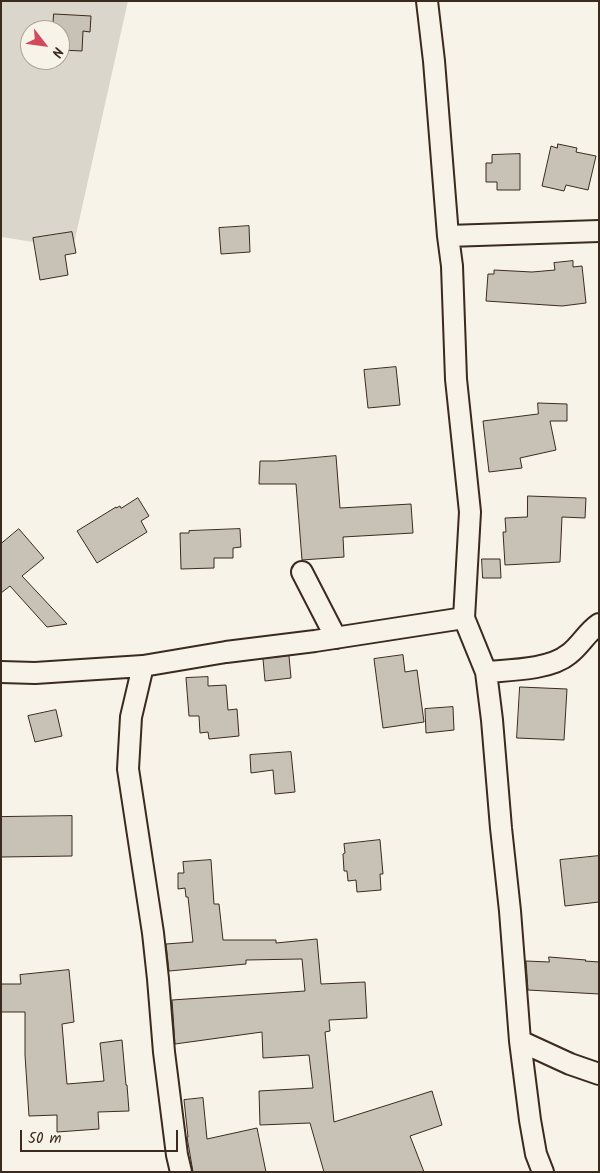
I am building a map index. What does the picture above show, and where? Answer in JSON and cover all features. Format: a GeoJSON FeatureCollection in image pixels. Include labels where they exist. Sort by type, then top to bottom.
{"type":"FeatureCollection","features":[{"type":"Feature","properties":{"kind":"street"},"geometry":{"type":"LineString","coordinates":[[427,1],[452,266],[456,379],[470,512],[464,618],[486,672],[510,911],[520,1041],[534,1145],[543,1172]]}},
{"type":"Feature","properties":{"kind":"street"},"geometry":{"type":"LineString","coordinates":[[448,236],[599,231]]}},
{"type":"Feature","properties":{"kind":"street"},"geometry":{"type":"LineString","coordinates":[[302,572],[336,638]]}},
{"type":"Feature","properties":{"kind":"street"},"geometry":{"type":"LineString","coordinates":[[1,672],[35,673],[143,666],[226,652],[336,638],[464,618]]}},
{"type":"Feature","properties":{"kind":"street"},"geometry":{"type":"LineString","coordinates":[[486,672],[550,664],[567,656],[599,624]]}},
{"type":"Feature","properties":{"kind":"street"},"geometry":{"type":"LineString","coordinates":[[143,666],[131,717],[128,769],[153,933],[164,1052],[177,1155],[181,1172]]}},
{"type":"Feature","properties":{"kind":"street"},"geometry":{"type":"LineString","coordinates":[[520,1041],[570,1064],[599,1074]]}},
{"type":"Feature","properties":{"kind":"shaded area"},"geometry":{"type":"Polygon","coordinates":[[[1,1],[128,1],[73,248],[1,237],[1,1]]]}},
{"type":"Feature","properties":{"kind":"building"},"geometry":{"type":"Polygon","coordinates":[[[54,14],[91,16],[90,32],[83,31],[82,51],[70,50],[70,20],[54,20],[54,14]]]}},
{"type":"Feature","properties":{"kind":"building"},"geometry":{"type":"Polygon","coordinates":[[[558,144],[577,148],[576,152],[596,156],[588,190],[566,185],[564,191],[542,186],[551,146],[557,148],[558,144]]]}},
{"type":"Feature","properties":{"kind":"building"},"geometry":{"type":"Polygon","coordinates":[[[520,154],[520,190],[497,190],[497,182],[486,182],[486,163],[492,163],[492,155],[520,154]]]}},
{"type":"Feature","properties":{"kind":"building"},"geometry":{"type":"Polygon","coordinates":[[[249,226],[250,252],[221,254],[219,228],[249,226]]]}},
{"type":"Feature","properties":{"kind":"building"},"geometry":{"type":"Polygon","coordinates":[[[72,232],[76,253],[65,255],[68,275],[40,280],[33,238],[72,232]]]}},
{"type":"Feature","properties":{"kind":"building"},"geometry":{"type":"Polygon","coordinates":[[[573,261],[573,267],[582,266],[586,303],[562,306],[486,301],[488,274],[494,274],[494,270],[532,272],[555,270],[554,263],[573,261]]]}},
{"type":"Feature","properties":{"kind":"building"},"geometry":{"type":"Polygon","coordinates":[[[396,367],[400,405],[368,408],[364,370],[396,367]]]}},
{"type":"Feature","properties":{"kind":"building"},"geometry":{"type":"Polygon","coordinates":[[[538,403],[567,404],[567,421],[550,421],[556,450],[520,458],[522,468],[489,472],[483,421],[538,414],[538,403]]]}},
{"type":"Feature","properties":{"kind":"building"},"geometry":{"type":"Polygon","coordinates":[[[336,456],[340,508],[411,504],[413,533],[343,537],[344,557],[302,560],[296,484],[259,484],[260,461],[336,456]]]}},
{"type":"Feature","properties":{"kind":"building"},"geometry":{"type":"Polygon","coordinates":[[[528,496],[586,498],[585,518],[562,517],[560,562],[505,565],[503,532],[506,532],[505,518],[527,517],[528,496]]]}},
{"type":"Feature","properties":{"kind":"building"},"geometry":{"type":"Polygon","coordinates":[[[138,498],[149,516],[141,521],[147,532],[97,563],[77,531],[116,507],[120,506],[121,508],[138,498]]]}},
{"type":"Feature","properties":{"kind":"building"},"geometry":{"type":"Polygon","coordinates":[[[19,529],[44,558],[22,576],[67,624],[47,627],[10,586],[1,593],[1,544],[19,529]]]}},
{"type":"Feature","properties":{"kind":"building"},"geometry":{"type":"Polygon","coordinates":[[[240,529],[241,547],[233,548],[233,558],[214,558],[214,568],[181,569],[180,533],[240,529]]]}},
{"type":"Feature","properties":{"kind":"building"},"geometry":{"type":"Polygon","coordinates":[[[482,559],[500,559],[501,578],[483,578],[482,559]]]}},
{"type":"Feature","properties":{"kind":"building"},"geometry":{"type":"Polygon","coordinates":[[[403,655],[405,672],[417,670],[424,722],[383,728],[374,659],[403,655]]]}},
{"type":"Feature","properties":{"kind":"building"},"geometry":{"type":"Polygon","coordinates":[[[289,656],[291,678],[265,681],[263,659],[289,656]]]}},
{"type":"Feature","properties":{"kind":"building"},"geometry":{"type":"Polygon","coordinates":[[[208,677],[208,686],[226,685],[228,710],[237,709],[239,736],[209,739],[208,732],[200,733],[199,716],[189,716],[186,678],[208,677]]]}},
{"type":"Feature","properties":{"kind":"building"},"geometry":{"type":"Polygon","coordinates":[[[520,687],[567,689],[564,740],[517,738],[520,687]]]}},
{"type":"Feature","properties":{"kind":"building"},"geometry":{"type":"Polygon","coordinates":[[[453,707],[454,730],[426,733],[425,709],[453,707]]]}},
{"type":"Feature","properties":{"kind":"building"},"geometry":{"type":"Polygon","coordinates":[[[56,710],[62,736],[35,742],[28,716],[56,710]]]}},
{"type":"Feature","properties":{"kind":"building"},"geometry":{"type":"Polygon","coordinates":[[[291,752],[295,792],[275,794],[273,770],[251,773],[250,755],[291,752]]]}},
{"type":"Feature","properties":{"kind":"building"},"geometry":{"type":"Polygon","coordinates":[[[72,816],[72,856],[1,857],[1,817],[72,816]]]}},
{"type":"Feature","properties":{"kind":"building"},"geometry":{"type":"Polygon","coordinates":[[[380,840],[383,874],[380,874],[381,890],[357,892],[356,880],[348,881],[347,871],[344,871],[344,844],[380,840]]]}},
{"type":"Feature","properties":{"kind":"building"},"geometry":{"type":"Polygon","coordinates":[[[599,856],[599,902],[565,906],[560,860],[599,856]]]}},
{"type":"Feature","properties":{"kind":"building"},"geometry":{"type":"Polygon","coordinates":[[[211,860],[214,904],[219,904],[223,940],[276,940],[276,943],[317,939],[321,984],[365,982],[367,1018],[329,1020],[330,1031],[325,1032],[334,1122],[432,1091],[442,1125],[410,1136],[424,1172],[324,1172],[310,1123],[260,1125],[259,1091],[313,1088],[309,1055],[263,1058],[262,1032],[175,1044],[172,1000],[305,991],[302,959],[246,960],[246,964],[169,971],[166,944],[193,942],[188,897],[186,897],[185,888],[178,889],[178,873],[184,873],[183,862],[211,860]]]}},
{"type":"Feature","properties":{"kind":"building"},"geometry":{"type":"Polygon","coordinates":[[[549,957],[599,962],[599,994],[528,990],[526,961],[549,962],[549,957]]]}},
{"type":"Feature","properties":{"kind":"building"},"geometry":{"type":"Polygon","coordinates":[[[69,970],[74,1022],[62,1024],[67,1084],[104,1081],[100,1043],[122,1040],[129,1111],[98,1112],[99,1129],[57,1132],[57,1115],[29,1116],[25,1055],[25,1012],[1,1012],[1,984],[21,984],[20,975],[69,970]]]}},
{"type":"Feature","properties":{"kind":"building"},"geometry":{"type":"Polygon","coordinates":[[[203,1098],[207,1139],[257,1128],[266,1172],[193,1172],[187,1137],[184,1100],[203,1098]]]}}]}
